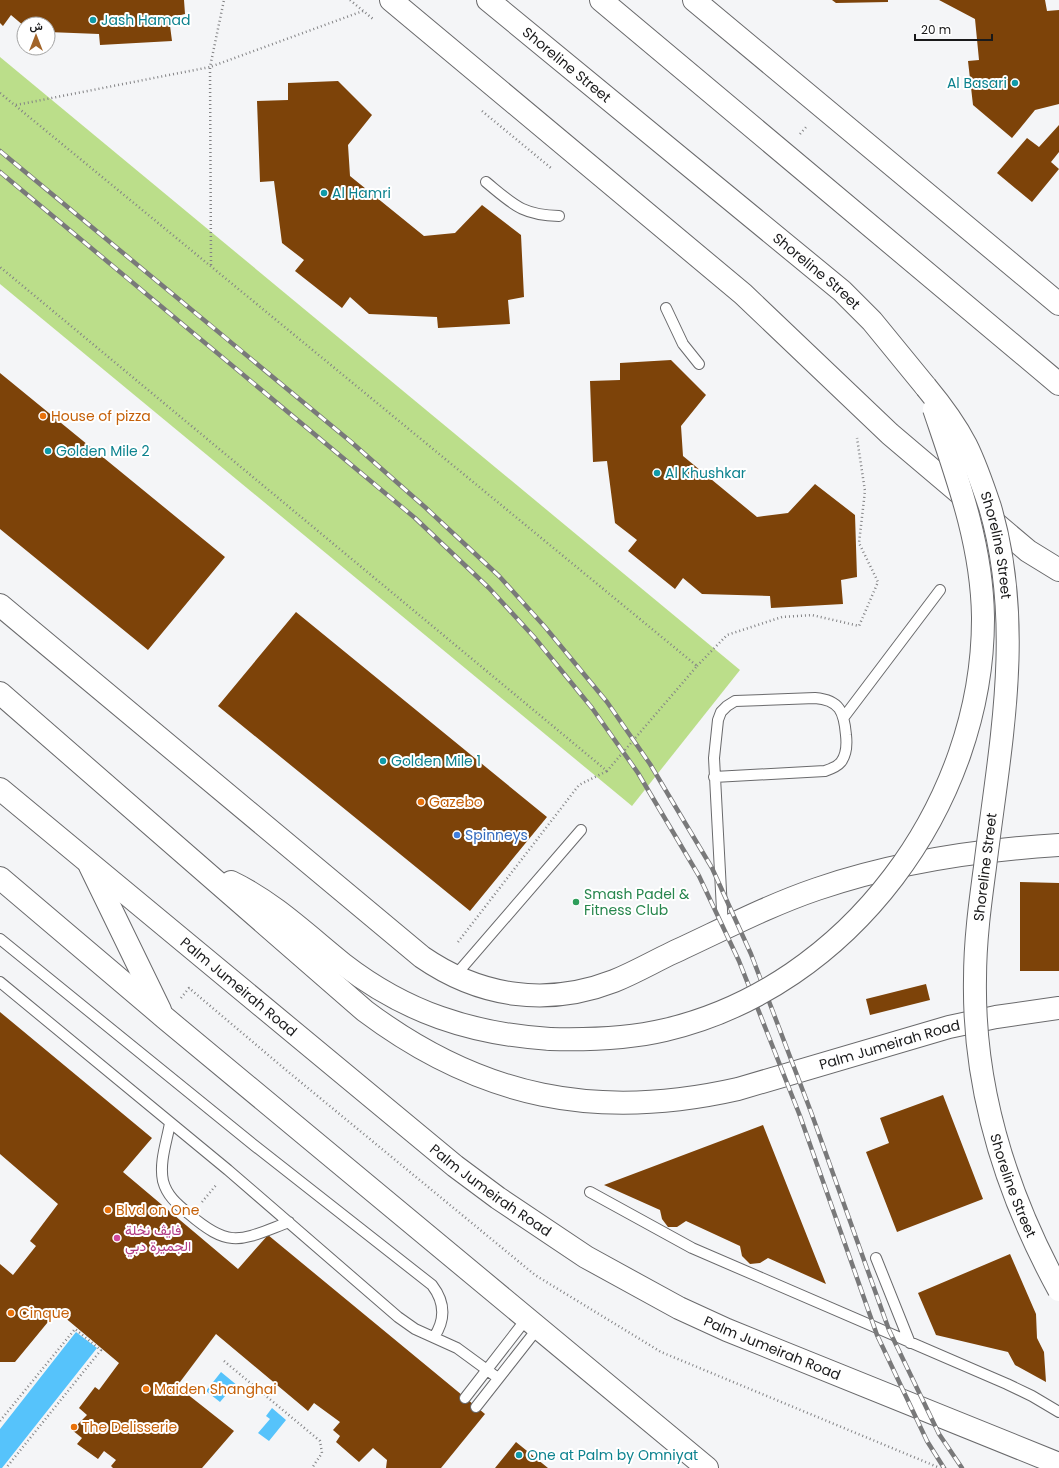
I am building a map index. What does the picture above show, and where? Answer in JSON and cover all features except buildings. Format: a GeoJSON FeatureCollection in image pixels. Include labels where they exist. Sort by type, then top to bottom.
{"type":"FeatureCollection","features":[{"type":"Feature","properties":{"kind":"main road"},"geometry":{"type":"LineString","coordinates":[[391,0],[743,294],[890,434],[1028,551],[1059,570]]}},
{"type":"Feature","properties":{"kind":"main road","name":"Shoreline Street"},"geometry":{"type":"LineString","coordinates":[[488,0],[842,291],[872,321],[926,387],[954,425],[976,467],[995,525],[1008,598],[1008,671],[976,934],[976,1027],[990,1119],[1002,1164],[1018,1207],[1037,1250],[1059,1290]]}},
{"type":"Feature","properties":{"kind":"main road"},"geometry":{"type":"LineString","coordinates":[[601,0],[1059,384]]}},
{"type":"Feature","properties":{"kind":"main road"},"geometry":{"type":"LineString","coordinates":[[694,0],[1059,304]]}},
{"type":"Feature","properties":{"kind":"main road"},"geometry":{"type":"LineString","coordinates":[[206,871],[243,888],[260,898],[356,973],[396,999],[425,1013],[471,1028],[518,1037],[550,1039],[588,1040],[627,1037],[666,1030],[703,1019],[739,1004],[773,986],[835,940],[865,911],[915,848],[936,813],[952,776],[966,737],[975,698],[981,658],[983,617],[980,576],[974,536],[964,497],[926,387]]}},
{"type":"Feature","properties":{"kind":"main road"},"geometry":{"type":"LineString","coordinates":[[0,605],[409,946],[446,972],[485,988],[517,995],[550,996],[583,991],[614,981],[771,906],[818,889],[906,864],[961,854],[1059,845]]}},
{"type":"Feature","properties":{"kind":"main road","name":"Palm Jumeirah Road"},"geometry":{"type":"LineString","coordinates":[[0,693],[365,1011],[393,1032],[424,1051],[456,1067],[524,1091],[560,1098],[595,1102],[668,1102],[703,1097],[949,1027],[996,1017],[1059,1008]]}},
{"type":"Feature","properties":{"kind":"main road","name":"Palm Jumeirah Road"},"geometry":{"type":"LineString","coordinates":[[0,789],[311,1045],[455,1166],[498,1198],[586,1257],[632,1284],[727,1330],[1059,1464]]}},
{"type":"Feature","properties":{"kind":"main road"},"geometry":{"type":"LineString","coordinates":[[87,860],[165,1018]]}},
{"type":"Feature","properties":{"kind":"main road"},"geometry":{"type":"LineString","coordinates":[[0,878],[165,1018],[706,1468]]}},
{"type":"Feature","properties":{"kind":"lane"},"geometry":{"type":"LineString","coordinates":[[486,182],[521,210],[532,214],[559,216]]}},
{"type":"Feature","properties":{"kind":"lane"},"geometry":{"type":"LineString","coordinates":[[666,308],[683,344],[699,364]]}},
{"type":"Feature","properties":{"kind":"lane"},"geometry":{"type":"LineString","coordinates":[[844,717],[940,590]]}},
{"type":"Feature","properties":{"kind":"lane"},"geometry":{"type":"LineString","coordinates":[[714,777],[825,771],[834,768],[841,762],[847,744],[844,717],[840,709],[833,702],[824,698],[735,702],[727,706],[721,712],[718,720],[714,777],[723,929]]}},
{"type":"Feature","properties":{"kind":"lane"},"geometry":{"type":"LineString","coordinates":[[446,972],[581,830]]}},
{"type":"Feature","properties":{"kind":"lane"},"geometry":{"type":"LineString","coordinates":[[0,939],[255,1146],[432,1285],[442,1301],[443,1310],[441,1325],[434,1337]]}},
{"type":"Feature","properties":{"kind":"lane"},"geometry":{"type":"LineString","coordinates":[[0,982],[228,1170],[398,1317],[415,1329],[457,1348],[498,1378]]}},
{"type":"Feature","properties":{"kind":"lane"},"geometry":{"type":"LineString","coordinates":[[170,1123],[162,1169],[163,1180],[172,1200],[190,1215],[216,1235],[241,1239],[289,1222]]}},
{"type":"Feature","properties":{"kind":"lane"},"geometry":{"type":"LineString","coordinates":[[590,1192],[692,1248],[1013,1387],[1059,1412]]}},
{"type":"Feature","properties":{"kind":"lane"},"geometry":{"type":"LineString","coordinates":[[876,1258],[910,1343]]}},
{"type":"Feature","properties":{"kind":"lane"},"geometry":{"type":"LineString","coordinates":[[465,1398],[487,1370],[532,1323]]}},
{"type":"Feature","properties":{"kind":"lane"},"geometry":{"type":"LineString","coordinates":[[476,1407],[498,1378],[532,1323]]}},
{"type":"Feature","properties":{"kind":"path"},"geometry":{"type":"LineString","coordinates":[[211,266],[210,67],[224,0]]}},
{"type":"Feature","properties":{"kind":"path"},"geometry":{"type":"LineString","coordinates":[[15,105],[210,67],[364,11]]}},
{"type":"Feature","properties":{"kind":"path"},"geometry":{"type":"LineString","coordinates":[[0,93],[697,666],[607,771],[579,785],[446,972]]}},
{"type":"Feature","properties":{"kind":"path"},"geometry":{"type":"LineString","coordinates":[[0,267],[607,771]]}},
{"type":"Feature","properties":{"kind":"path"},"geometry":{"type":"LineString","coordinates":[[165,1018],[189,988],[286,1070]]}},
{"type":"Feature","properties":{"kind":"path"},"geometry":{"type":"LineString","coordinates":[[190,1215],[228,1170]]}},
{"type":"Feature","properties":{"kind":"path"},"geometry":{"type":"LineString","coordinates":[[0,1421],[75,1329],[101,1350],[6,1468]]}},
{"type":"Feature","properties":{"kind":"path"},"geometry":{"type":"LineString","coordinates":[[224,1361],[316,1436],[320,1441],[322,1453],[312,1468]]}},
{"type":"Feature","properties":{"kind":"green space"},"geometry":{"type":"Polygon","coordinates":[[[0,57],[740,670],[632,806],[0,284],[0,57]]]}},
{"type":"Feature","properties":{"kind":"water"},"geometry":{"type":"Polygon","coordinates":[[[76,1332],[97,1348],[2,1468],[0,1468],[0,1429],[76,1332]]]}},
{"type":"Feature","properties":{"kind":"water"},"geometry":{"type":"Polygon","coordinates":[[[221,1372],[238,1386],[234,1391],[231,1389],[220,1402],[206,1391],[221,1372]]]}},
{"type":"Feature","properties":{"kind":"water"},"geometry":{"type":"Polygon","coordinates":[[[272,1408],[286,1420],[269,1441],[258,1433],[270,1419],[266,1416],[272,1408]]]}},
{"type":"Feature","properties":{"kind":"railway"},"geometry":{"type":"LineString","coordinates":[[0,151],[350,441],[426,508],[499,576],[545,627],[607,702],[650,764],[712,868],[751,954],[811,1112],[889,1330],[939,1434],[962,1468]]}},
{"type":"Feature","properties":{"kind":"railway"},"geometry":{"type":"LineString","coordinates":[[0,172],[415,518],[489,588],[534,637],[592,708],[638,773],[699,876],[739,961],[800,1116],[877,1335],[927,1441],[944,1468]]}},
{"type":"Feature","properties":{"kind":"place","name":"Jash Hamad"},"geometry":{"type":"Point","coordinates":[93,20]}},
{"type":"Feature","properties":{"kind":"place","name":"Al Basari"},"geometry":{"type":"Point","coordinates":[1015,83]}},
{"type":"Feature","properties":{"kind":"place","name":"Al Hamri"},"geometry":{"type":"Point","coordinates":[324,193]}},
{"type":"Feature","properties":{"kind":"place","name":"House of pizza"},"geometry":{"type":"Point","coordinates":[43,416]}},
{"type":"Feature","properties":{"kind":"place","name":"Golden Mile 2"},"geometry":{"type":"Point","coordinates":[48,451]}},
{"type":"Feature","properties":{"kind":"place","name":"Al Khushkar"},"geometry":{"type":"Point","coordinates":[657,473]}},
{"type":"Feature","properties":{"kind":"place","name":"Golden Mile 1"},"geometry":{"type":"Point","coordinates":[383,761]}},
{"type":"Feature","properties":{"kind":"place","name":"Gazebo"},"geometry":{"type":"Point","coordinates":[421,802]}},
{"type":"Feature","properties":{"kind":"place","name":"Spinneys"},"geometry":{"type":"Point","coordinates":[457,835]}},
{"type":"Feature","properties":{"kind":"place","name":"Smash Padel & Fitness Club"},"geometry":{"type":"Point","coordinates":[576,902]}},
{"type":"Feature","properties":{"kind":"place","name":"Blvd on One"},"geometry":{"type":"Point","coordinates":[108,1210]}},
{"type":"Feature","properties":{"kind":"place","name":"فايڤ نخلة الجميرة دبي"},"geometry":{"type":"Point","coordinates":[117,1238]}},
{"type":"Feature","properties":{"kind":"place","name":"Cinque"},"geometry":{"type":"Point","coordinates":[11,1313]}},
{"type":"Feature","properties":{"kind":"place","name":"Maiden Shanghai"},"geometry":{"type":"Point","coordinates":[146,1389]}},
{"type":"Feature","properties":{"kind":"place","name":"The Delisserie"},"geometry":{"type":"Point","coordinates":[74,1427]}},
{"type":"Feature","properties":{"kind":"place","name":"One at Palm by Omniyat"},"geometry":{"type":"Point","coordinates":[519,1455]}}]}
